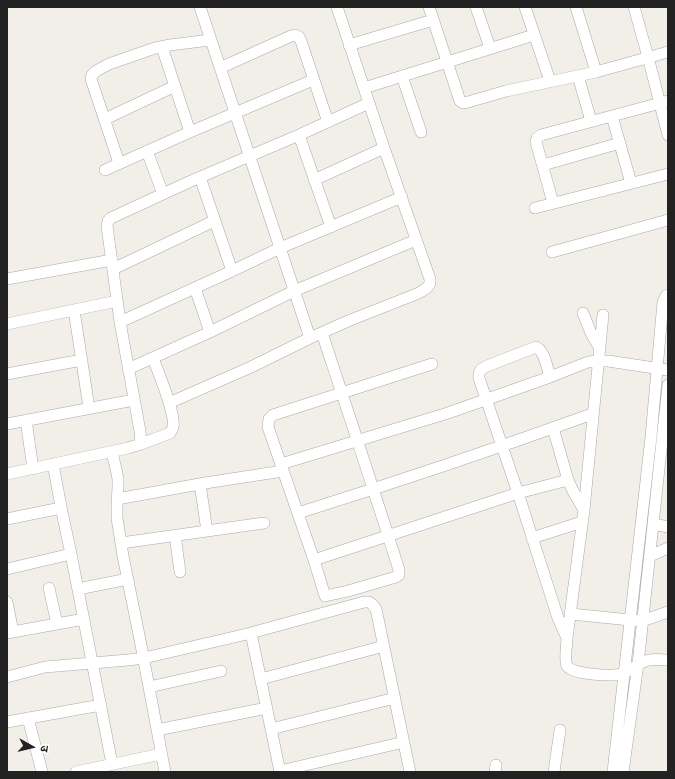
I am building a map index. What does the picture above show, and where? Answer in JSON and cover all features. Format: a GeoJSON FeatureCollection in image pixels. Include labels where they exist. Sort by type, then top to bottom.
{"type":"FeatureCollection","features":[{"type":"Feature","properties":{"kind":"street"},"geometry":{"type":"LineString","coordinates":[[200,7],[310,338]]}},
{"type":"Feature","properties":{"kind":"street"},"geometry":{"type":"LineString","coordinates":[[169,403],[251,367],[310,338],[419,293],[429,287],[430,279],[337,7]]}},
{"type":"Feature","properties":{"kind":"street"},"geometry":{"type":"LineString","coordinates":[[476,7],[490,48]]}},
{"type":"Feature","properties":{"kind":"street"},"geometry":{"type":"LineString","coordinates":[[525,7],[550,81]]}},
{"type":"Feature","properties":{"kind":"street"},"geometry":{"type":"LineString","coordinates":[[576,7],[596,72]]}},
{"type":"Feature","properties":{"kind":"street"},"geometry":{"type":"LineString","coordinates":[[634,7],[648,57],[664,102],[668,135]]}},
{"type":"Feature","properties":{"kind":"street"},"geometry":{"type":"LineString","coordinates":[[349,45],[433,11],[447,62],[460,101],[463,102],[550,81],[596,72],[668,52]]}},
{"type":"Feature","properties":{"kind":"street"},"geometry":{"type":"LineString","coordinates":[[220,68],[295,35],[301,41],[328,122]]}},
{"type":"Feature","properties":{"kind":"street"},"geometry":{"type":"LineString","coordinates":[[364,88],[534,35]]}},
{"type":"Feature","properties":{"kind":"street"},"geometry":{"type":"LineString","coordinates":[[119,164],[91,79],[92,75],[109,64],[154,48],[210,40]]}},
{"type":"Feature","properties":{"kind":"street"},"geometry":{"type":"LineString","coordinates":[[162,47],[190,132]]}},
{"type":"Feature","properties":{"kind":"street"},"geometry":{"type":"LineString","coordinates":[[402,76],[421,132]]}},
{"type":"Feature","properties":{"kind":"street"},"geometry":{"type":"LineString","coordinates":[[578,76],[591,121]]}},
{"type":"Feature","properties":{"kind":"street"},"geometry":{"type":"LineString","coordinates":[[105,170],[313,80]]}},
{"type":"Feature","properties":{"kind":"street"},"geometry":{"type":"LineString","coordinates":[[105,119],[175,86]]}},
{"type":"Feature","properties":{"kind":"street"},"geometry":{"type":"LineString","coordinates":[[554,203],[536,142],[537,138],[541,135],[664,102]]}},
{"type":"Feature","properties":{"kind":"street"},"geometry":{"type":"LineString","coordinates":[[141,444],[140,431],[120,322],[107,226],[108,221],[111,218],[200,177],[299,135],[369,103]]}},
{"type":"Feature","properties":{"kind":"street"},"geometry":{"type":"LineString","coordinates":[[612,116],[631,184]]}},
{"type":"Feature","properties":{"kind":"street"},"geometry":{"type":"LineString","coordinates":[[299,135],[331,227]]}},
{"type":"Feature","properties":{"kind":"street"},"geometry":{"type":"LineString","coordinates":[[543,165],[620,144]]}},
{"type":"Feature","properties":{"kind":"street"},"geometry":{"type":"LineString","coordinates":[[314,180],[384,148]]}},
{"type":"Feature","properties":{"kind":"street"},"geometry":{"type":"LineString","coordinates":[[147,151],[163,194]]}},
{"type":"Feature","properties":{"kind":"street"},"geometry":{"type":"LineString","coordinates":[[535,208],[668,174]]}},
{"type":"Feature","properties":{"kind":"street"},"geometry":{"type":"LineString","coordinates":[[200,177],[232,271]]}},
{"type":"Feature","properties":{"kind":"street"},"geometry":{"type":"LineString","coordinates":[[120,322],[280,248],[402,197]]}},
{"type":"Feature","properties":{"kind":"street"},"geometry":{"type":"LineString","coordinates":[[552,252],[668,220]]}},
{"type":"Feature","properties":{"kind":"street"},"geometry":{"type":"LineString","coordinates":[[7,279],[113,264],[214,221]]}},
{"type":"Feature","properties":{"kind":"street"},"geometry":{"type":"LineString","coordinates":[[128,369],[210,332],[294,291],[416,240]]}},
{"type":"Feature","properties":{"kind":"street"},"geometry":{"type":"LineString","coordinates":[[194,288],[210,332]]}},
{"type":"Feature","properties":{"kind":"street"},"geometry":{"type":"LineString","coordinates":[[613,772],[651,437],[663,369],[663,302],[668,295]]}},
{"type":"Feature","properties":{"kind":"street"},"geometry":{"type":"LineString","coordinates":[[7,324],[117,301]]}},
{"type":"Feature","properties":{"kind":"street"},"geometry":{"type":"LineString","coordinates":[[74,310],[89,408]]}},
{"type":"Feature","properties":{"kind":"street"},"geometry":{"type":"LineString","coordinates":[[583,313],[591,333],[599,347]]}},
{"type":"Feature","properties":{"kind":"street"},"geometry":{"type":"LineString","coordinates":[[603,315],[592,414],[584,510],[567,638],[567,666],[572,670],[579,672],[609,675],[624,673],[638,664],[649,660],[668,660]]}},
{"type":"Feature","properties":{"kind":"street"},"geometry":{"type":"LineString","coordinates":[[322,333],[399,570],[399,575],[389,580],[325,596]]}},
{"type":"Feature","properties":{"kind":"street"},"geometry":{"type":"LineString","coordinates":[[550,377],[540,348],[536,347],[487,366],[480,370],[479,374],[486,400],[518,493],[558,618],[567,638]]}},
{"type":"Feature","properties":{"kind":"street"},"geometry":{"type":"LineString","coordinates":[[7,474],[112,452],[141,444],[170,433],[173,426],[173,418],[153,358]]}},
{"type":"Feature","properties":{"kind":"street"},"geometry":{"type":"LineString","coordinates":[[7,374],[82,360]]}},
{"type":"Feature","properties":{"kind":"street"},"geometry":{"type":"LineString","coordinates":[[117,499],[282,468],[357,441],[486,400],[588,362],[598,361],[663,369]]}},
{"type":"Feature","properties":{"kind":"street"},"geometry":{"type":"LineString","coordinates":[[330,611],[268,427],[269,419],[273,415],[432,364]]}},
{"type":"Feature","properties":{"kind":"street"},"geometry":{"type":"LineString","coordinates":[[624,772],[638,664],[668,385]]}},
{"type":"Feature","properties":{"kind":"street"},"geometry":{"type":"LineString","coordinates":[[7,424],[134,400]]}},
{"type":"Feature","properties":{"kind":"street"},"geometry":{"type":"LineString","coordinates":[[298,513],[502,446],[592,414]]}},
{"type":"Feature","properties":{"kind":"street"},"geometry":{"type":"LineString","coordinates":[[26,420],[33,468]]}},
{"type":"Feature","properties":{"kind":"street"},"geometry":{"type":"LineString","coordinates":[[553,428],[568,480],[584,510]]}},
{"type":"Feature","properties":{"kind":"street"},"geometry":{"type":"LineString","coordinates":[[112,452],[118,479],[117,518],[121,543],[165,772]]}},
{"type":"Feature","properties":{"kind":"street"},"geometry":{"type":"LineString","coordinates":[[53,464],[112,764]]}},
{"type":"Feature","properties":{"kind":"street"},"geometry":{"type":"LineString","coordinates":[[314,560],[518,493],[568,480]]}},
{"type":"Feature","properties":{"kind":"street"},"geometry":{"type":"LineString","coordinates":[[200,484],[207,531]]}},
{"type":"Feature","properties":{"kind":"street"},"geometry":{"type":"LineString","coordinates":[[7,520],[61,508]]}},
{"type":"Feature","properties":{"kind":"street"},"geometry":{"type":"LineString","coordinates":[[121,543],[264,522]]}},
{"type":"Feature","properties":{"kind":"street"},"geometry":{"type":"LineString","coordinates":[[532,538],[582,522]]}},
{"type":"Feature","properties":{"kind":"street"},"geometry":{"type":"LineString","coordinates":[[653,524],[668,527]]}},
{"type":"Feature","properties":{"kind":"street"},"geometry":{"type":"LineString","coordinates":[[175,535],[180,572]]}},
{"type":"Feature","properties":{"kind":"street"},"geometry":{"type":"LineString","coordinates":[[650,556],[668,548]]}},
{"type":"Feature","properties":{"kind":"street"},"geometry":{"type":"LineString","coordinates":[[7,569],[71,554]]}},
{"type":"Feature","properties":{"kind":"street"},"geometry":{"type":"LineString","coordinates":[[78,589],[128,579]]}},
{"type":"Feature","properties":{"kind":"street"},"geometry":{"type":"LineString","coordinates":[[49,588],[57,624]]}},
{"type":"Feature","properties":{"kind":"street"},"geometry":{"type":"LineString","coordinates":[[7,602],[10,633],[84,619]]}},
{"type":"Feature","properties":{"kind":"street"},"geometry":{"type":"LineString","coordinates":[[7,677],[45,667],[144,658],[251,633],[364,602],[369,602],[376,609],[410,772]]}},
{"type":"Feature","properties":{"kind":"street"},"geometry":{"type":"LineString","coordinates":[[571,614],[642,621],[668,612]]}},
{"type":"Feature","properties":{"kind":"street"},"geometry":{"type":"LineString","coordinates":[[251,633],[280,772],[404,742]]}},
{"type":"Feature","properties":{"kind":"street"},"geometry":{"type":"LineString","coordinates":[[261,679],[384,646]]}},
{"type":"Feature","properties":{"kind":"street"},"geometry":{"type":"LineString","coordinates":[[149,687],[221,671]]}},
{"type":"Feature","properties":{"kind":"street"},"geometry":{"type":"LineString","coordinates":[[271,729],[395,698]]}},
{"type":"Feature","properties":{"kind":"street"},"geometry":{"type":"LineString","coordinates":[[7,722],[101,705]]}},
{"type":"Feature","properties":{"kind":"street"},"geometry":{"type":"LineString","coordinates":[[157,730],[267,708]]}},
{"type":"Feature","properties":{"kind":"street"},"geometry":{"type":"LineString","coordinates":[[28,718],[42,772]]}},
{"type":"Feature","properties":{"kind":"street"},"geometry":{"type":"LineString","coordinates":[[554,772],[560,730]]}},
{"type":"Feature","properties":{"kind":"street"},"geometry":{"type":"LineString","coordinates":[[76,772],[162,754]]}}]}
